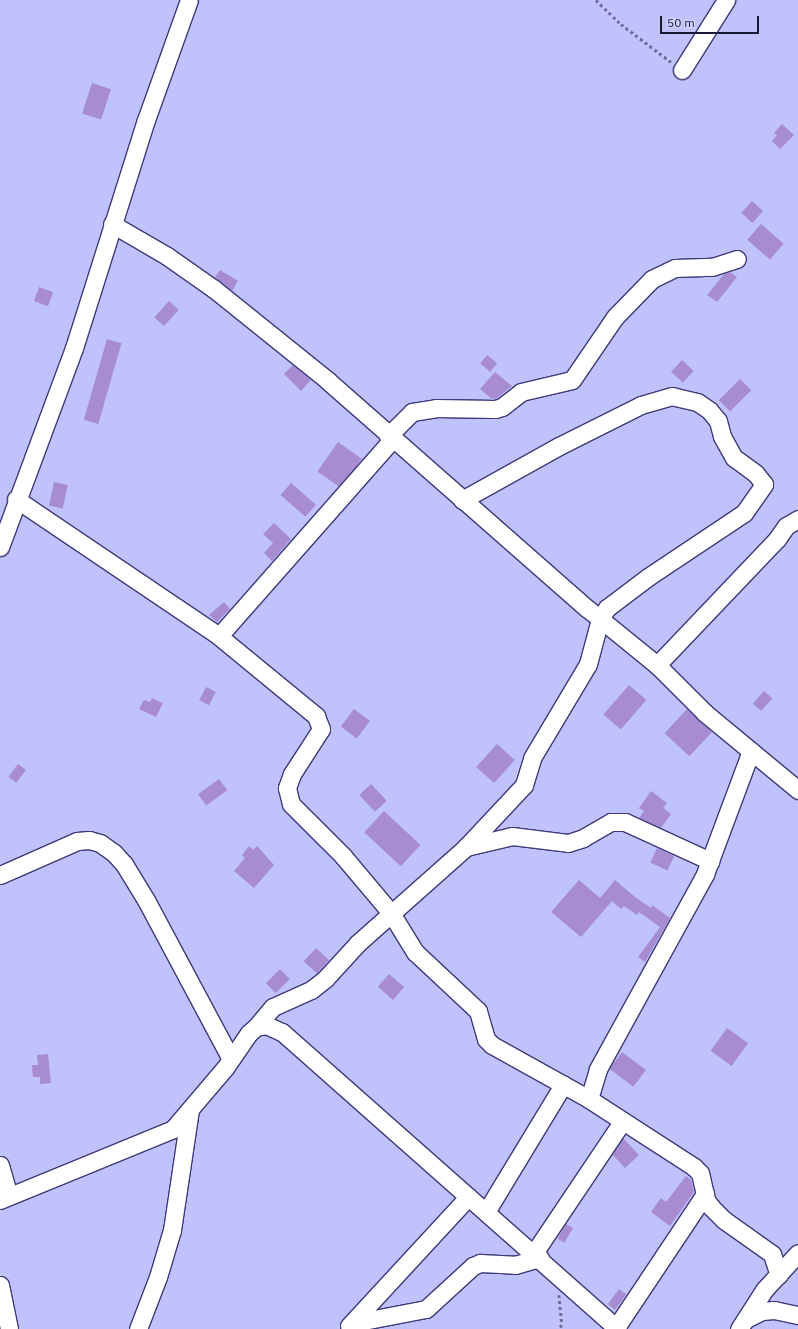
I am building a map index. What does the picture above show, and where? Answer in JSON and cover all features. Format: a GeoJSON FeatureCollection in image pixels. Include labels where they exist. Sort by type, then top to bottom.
{"type":"FeatureCollection","features":[{"type":"Feature","properties":{"kind":"street"},"geometry":{"type":"LineString","coordinates":[[0,545],[74,348],[112,224],[189,0]]}},
{"type":"Feature","properties":{"kind":"street"},"geometry":{"type":"LineString","coordinates":[[682,70],[726,0]]}},
{"type":"Feature","properties":{"kind":"street"},"geometry":{"type":"LineString","coordinates":[[112,224],[167,256],[214,289],[327,380],[390,438],[600,619],[657,665],[705,713],[798,790]]}},
{"type":"Feature","properties":{"kind":"street"},"geometry":{"type":"LineString","coordinates":[[219,636],[412,412],[436,408],[502,408],[521,392],[572,380],[614,317],[652,279],[675,268],[712,267],[738,259]]}},
{"type":"Feature","properties":{"kind":"street"},"geometry":{"type":"LineString","coordinates":[[0,1165],[4,1198],[163,1135],[173,1129],[231,1059],[249,1033],[273,1008],[316,986],[358,943],[466,847],[524,786],[532,758],[588,664],[600,619],[618,598],[744,513],[763,489],[762,480],[734,458],[727,447],[718,421],[709,410],[697,402],[672,396],[641,405],[558,446],[462,500]]}},
{"type":"Feature","properties":{"kind":"street"},"geometry":{"type":"LineString","coordinates":[[16,499],[219,636],[316,716],[321,729],[292,774],[287,788],[291,804],[342,856],[392,914],[415,952],[478,1011],[483,1034],[492,1045],[589,1099],[694,1168],[704,1182],[705,1194],[711,1207],[724,1220],[772,1254],[779,1275]]}},
{"type":"Feature","properties":{"kind":"street"},"geometry":{"type":"LineString","coordinates":[[657,665],[777,539],[786,526],[798,519]]}},
{"type":"Feature","properties":{"kind":"street"},"geometry":{"type":"LineString","coordinates":[[589,1099],[600,1063],[686,911],[710,861],[724,828],[751,751]]}},
{"type":"Feature","properties":{"kind":"street"},"geometry":{"type":"LineString","coordinates":[[466,847],[512,836],[526,836],[568,843],[583,838],[611,822],[626,822],[710,861]]}},
{"type":"Feature","properties":{"kind":"street"},"geometry":{"type":"LineString","coordinates":[[0,875],[77,841],[89,840],[100,843],[114,853],[124,864],[146,900],[231,1059]]}},
{"type":"Feature","properties":{"kind":"street"},"geometry":{"type":"LineString","coordinates":[[256,1027],[266,1025],[282,1032],[458,1185],[468,1197],[537,1255],[618,1328],[705,1194]]}},
{"type":"Feature","properties":{"kind":"street"},"geometry":{"type":"LineString","coordinates":[[486,1212],[563,1085]]}},
{"type":"Feature","properties":{"kind":"street"},"geometry":{"type":"LineString","coordinates":[[138,1329],[158,1277],[172,1230],[190,1110]]}},
{"type":"Feature","properties":{"kind":"street"},"geometry":{"type":"LineString","coordinates":[[349,1326],[426,1309],[473,1266],[480,1263],[515,1265],[537,1255],[622,1122]]}},
{"type":"Feature","properties":{"kind":"street"},"geometry":{"type":"LineString","coordinates":[[349,1326],[468,1197]]}},
{"type":"Feature","properties":{"kind":"street"},"geometry":{"type":"LineString","coordinates":[[742,1324],[764,1290],[798,1253]]}},
{"type":"Feature","properties":{"kind":"street"},"geometry":{"type":"LineString","coordinates":[[0,1285],[9,1329]]}},
{"type":"Feature","properties":{"kind":"street"},"geometry":{"type":"LineString","coordinates":[[742,1324],[762,1311],[774,1310],[798,1315]]}},
{"type":"Feature","properties":{"kind":"path"},"geometry":{"type":"LineString","coordinates":[[596,0],[621,24],[682,70]]}},
{"type":"Feature","properties":{"kind":"path"},"geometry":{"type":"LineString","coordinates":[[556,1273],[562,1325],[559,1329]]}},
{"type":"Feature","properties":{"kind":"building"},"geometry":{"type":"Polygon","coordinates":[[[92,83],[111,89],[101,120],[82,113],[92,83]]]}},
{"type":"Feature","properties":{"kind":"building"},"geometry":{"type":"Polygon","coordinates":[[[782,124],[794,135],[780,149],[772,141],[777,135],[774,133],[782,124]]]}},
{"type":"Feature","properties":{"kind":"building"},"geometry":{"type":"Polygon","coordinates":[[[752,201],[763,211],[752,223],[741,213],[752,201]]]}},
{"type":"Feature","properties":{"kind":"building"},"geometry":{"type":"Polygon","coordinates":[[[761,224],[784,244],[770,260],[747,240],[761,224]]]}},
{"type":"Feature","properties":{"kind":"building"},"geometry":{"type":"Polygon","coordinates":[[[220,270],[238,281],[232,291],[215,277],[220,270]]]}},
{"type":"Feature","properties":{"kind":"building"},"geometry":{"type":"Polygon","coordinates":[[[730,272],[737,277],[717,302],[707,295],[724,274],[730,272]]]}},
{"type":"Feature","properties":{"kind":"building"},"geometry":{"type":"Polygon","coordinates":[[[39,287],[53,292],[48,306],[34,301],[39,287]]]}},
{"type":"Feature","properties":{"kind":"building"},"geometry":{"type":"Polygon","coordinates":[[[169,301],[179,310],[164,326],[154,317],[169,301]]]}},
{"type":"Feature","properties":{"kind":"building"},"geometry":{"type":"Polygon","coordinates":[[[107,339],[121,343],[98,424],[84,420],[107,339]]]}},
{"type":"Feature","properties":{"kind":"building"},"geometry":{"type":"Polygon","coordinates":[[[487,355],[497,363],[490,372],[480,364],[487,355]]]}},
{"type":"Feature","properties":{"kind":"building"},"geometry":{"type":"Polygon","coordinates":[[[682,360],[694,371],[683,383],[671,372],[682,360]]]}},
{"type":"Feature","properties":{"kind":"building"},"geometry":{"type":"Polygon","coordinates":[[[293,365],[311,380],[301,391],[284,374],[293,365]]]}},
{"type":"Feature","properties":{"kind":"building"},"geometry":{"type":"Polygon","coordinates":[[[495,372],[512,386],[497,398],[492,399],[480,389],[495,372]]]}},
{"type":"Feature","properties":{"kind":"building"},"geometry":{"type":"Polygon","coordinates":[[[740,379],[751,390],[730,412],[719,400],[740,379]]]}},
{"type":"Feature","properties":{"kind":"building"},"geometry":{"type":"Polygon","coordinates":[[[338,442],[362,459],[341,488],[317,471],[338,442]]]}},
{"type":"Feature","properties":{"kind":"building"},"geometry":{"type":"Polygon","coordinates":[[[54,482],[68,485],[63,508],[49,505],[54,482]]]}},
{"type":"Feature","properties":{"kind":"building"},"geometry":{"type":"Polygon","coordinates":[[[291,483],[316,505],[305,517],[281,495],[291,483]]]}},
{"type":"Feature","properties":{"kind":"building"},"geometry":{"type":"Polygon","coordinates":[[[274,523],[291,539],[272,561],[264,553],[273,543],[263,534],[274,523]]]}},
{"type":"Feature","properties":{"kind":"building"},"geometry":{"type":"Polygon","coordinates":[[[224,602],[230,609],[217,622],[209,615],[224,602]]]}},
{"type":"Feature","properties":{"kind":"building"},"geometry":{"type":"Polygon","coordinates":[[[629,685],[646,700],[621,730],[603,714],[629,685]]]}},
{"type":"Feature","properties":{"kind":"building"},"geometry":{"type":"Polygon","coordinates":[[[206,687],[216,692],[209,705],[199,700],[206,687]]]}},
{"type":"Feature","properties":{"kind":"building"},"geometry":{"type":"Polygon","coordinates":[[[764,691],[772,698],[761,711],[753,704],[764,691]]]}},
{"type":"Feature","properties":{"kind":"building"},"geometry":{"type":"Polygon","coordinates":[[[152,698],[163,703],[156,717],[139,709],[144,700],[150,702],[152,698]]]}},
{"type":"Feature","properties":{"kind":"building"},"geometry":{"type":"Polygon","coordinates":[[[354,709],[370,721],[357,739],[341,727],[354,709]]]}},
{"type":"Feature","properties":{"kind":"building"},"geometry":{"type":"Polygon","coordinates":[[[687,709],[712,732],[689,756],[664,733],[687,709]]]}},
{"type":"Feature","properties":{"kind":"building"},"geometry":{"type":"Polygon","coordinates":[[[497,744],[515,760],[494,783],[476,767],[497,744]]]}},
{"type":"Feature","properties":{"kind":"building"},"geometry":{"type":"Polygon","coordinates":[[[18,764],[26,770],[16,783],[8,777],[18,764]]]}},
{"type":"Feature","properties":{"kind":"building"},"geometry":{"type":"Polygon","coordinates":[[[219,779],[227,790],[206,806],[198,794],[219,779]]]}},
{"type":"Feature","properties":{"kind":"building"},"geometry":{"type":"Polygon","coordinates":[[[371,784],[387,801],[375,812],[359,795],[371,784]]]}},
{"type":"Feature","properties":{"kind":"building"},"geometry":{"type":"Polygon","coordinates":[[[651,791],[667,803],[663,808],[671,814],[661,828],[639,818],[644,811],[639,808],[651,791]]]}},
{"type":"Feature","properties":{"kind":"building"},"geometry":{"type":"Polygon","coordinates":[[[384,811],[421,845],[401,866],[364,832],[384,811]]]}},
{"type":"Feature","properties":{"kind":"building"},"geometry":{"type":"Polygon","coordinates":[[[249,846],[253,850],[257,846],[274,865],[254,888],[234,871],[245,858],[242,855],[249,846]]]}},
{"type":"Feature","properties":{"kind":"building"},"geometry":{"type":"Polygon","coordinates":[[[657,848],[674,856],[667,871],[650,863],[657,848]]]}},
{"type":"Feature","properties":{"kind":"building"},"geometry":{"type":"Polygon","coordinates":[[[579,880],[600,898],[615,880],[635,897],[651,908],[652,905],[670,918],[645,962],[638,957],[660,927],[639,912],[637,915],[624,906],[621,909],[612,901],[581,937],[551,912],[579,880]]]}},
{"type":"Feature","properties":{"kind":"building"},"geometry":{"type":"Polygon","coordinates":[[[316,948],[329,960],[317,973],[304,961],[316,948]]]}},
{"type":"Feature","properties":{"kind":"building"},"geometry":{"type":"Polygon","coordinates":[[[280,969],[290,979],[276,993],[266,983],[280,969]]]}},
{"type":"Feature","properties":{"kind":"building"},"geometry":{"type":"Polygon","coordinates":[[[389,974],[404,987],[393,1000],[378,987],[389,974]]]}},
{"type":"Feature","properties":{"kind":"building"},"geometry":{"type":"Polygon","coordinates":[[[727,1028],[748,1043],[732,1066],[711,1051],[727,1028]]]}},
{"type":"Feature","properties":{"kind":"building"},"geometry":{"type":"Polygon","coordinates":[[[622,1052],[646,1070],[633,1087],[609,1069],[622,1052]]]}},
{"type":"Feature","properties":{"kind":"building"},"geometry":{"type":"Polygon","coordinates":[[[48,1054],[51,1083],[40,1084],[40,1077],[33,1077],[32,1065],[38,1065],[37,1055],[48,1054]]]}},
{"type":"Feature","properties":{"kind":"building"},"geometry":{"type":"Polygon","coordinates":[[[623,1138],[639,1155],[625,1168],[612,1154],[623,1138]]]}},
{"type":"Feature","properties":{"kind":"building"},"geometry":{"type":"Polygon","coordinates":[[[686,1176],[691,1180],[694,1192],[670,1226],[651,1212],[661,1198],[666,1202],[686,1176]]]}},
{"type":"Feature","properties":{"kind":"building"},"geometry":{"type":"Polygon","coordinates":[[[566,1224],[573,1228],[564,1243],[558,1239],[566,1224]]]}},
{"type":"Feature","properties":{"kind":"building"},"geometry":{"type":"Polygon","coordinates":[[[619,1289],[626,1294],[615,1310],[608,1304],[619,1289]]]}}]}
